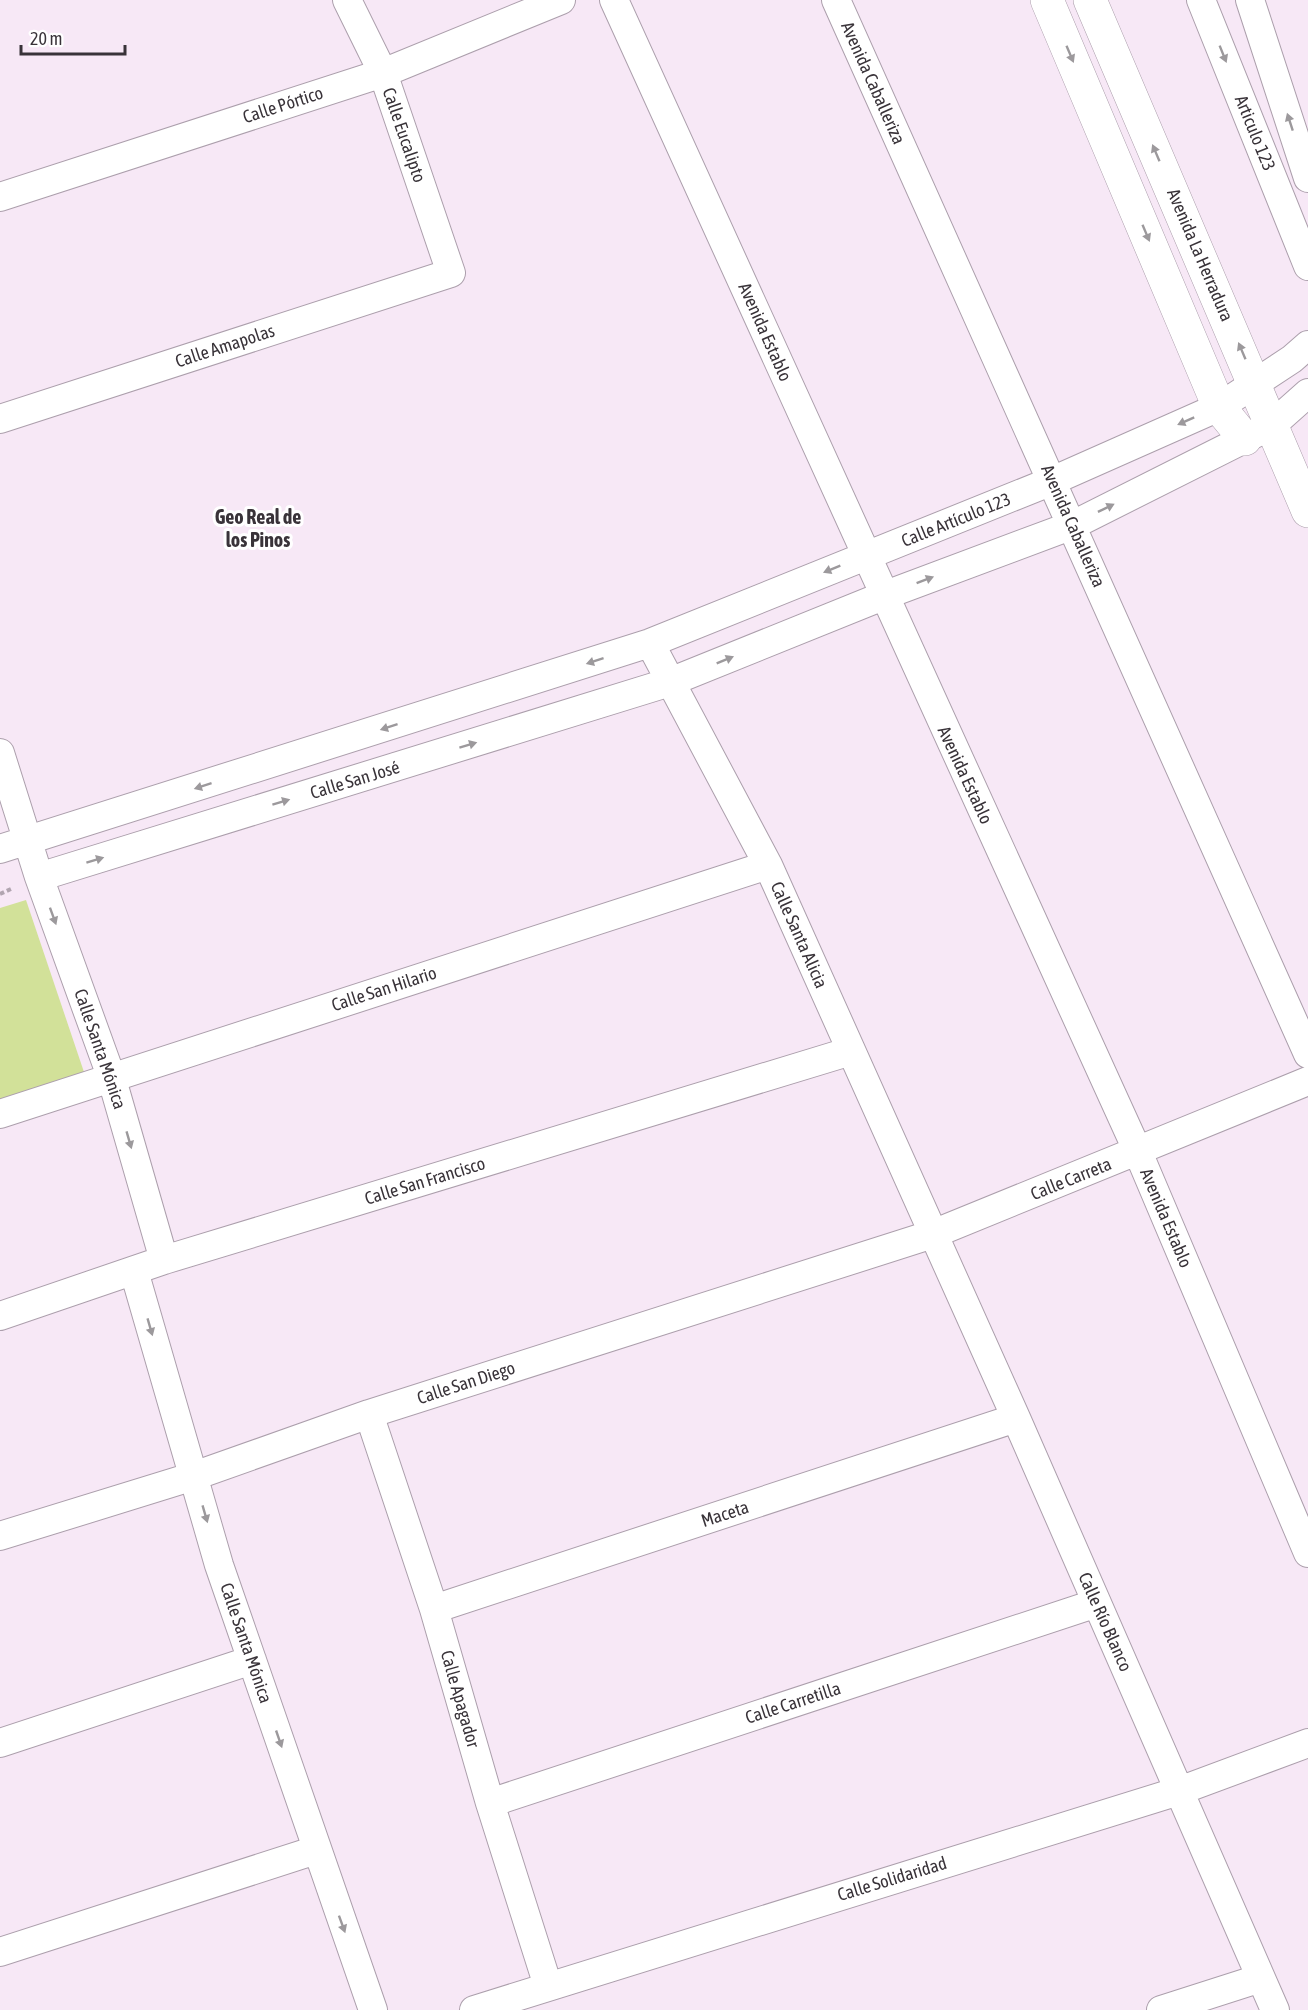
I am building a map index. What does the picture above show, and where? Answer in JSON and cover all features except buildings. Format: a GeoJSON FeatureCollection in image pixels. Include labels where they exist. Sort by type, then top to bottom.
{"type":"FeatureCollection","features":[{"type":"Feature","properties":{"kind":"street","name":"Calle Eucalipto"},"geometry":{"type":"LineString","coordinates":[[347,0],[383,73],[450,273]]}},
{"type":"Feature","properties":{"kind":"street","name":"Calle Pórtico"},"geometry":{"type":"LineString","coordinates":[[0,197],[383,73],[561,0]]}},
{"type":"Feature","properties":{"kind":"street","name":"Avenida Establo"},"geometry":{"type":"LineString","coordinates":[[615,0],[867,555],[883,596],[1138,1152],[1308,1553]]}},
{"type":"Feature","properties":{"kind":"street","name":"Avenida Caballeriza"},"geometry":{"type":"LineString","coordinates":[[836,0],[1308,1054]]}},
{"type":"Feature","properties":{"kind":"street","name":"Avenida La Herradura"},"geometry":{"type":"LineString","coordinates":[[1047,0],[1219,406],[1259,432],[1308,511]]}},
{"type":"Feature","properties":{"kind":"street","name":"Avenida La Herradura"},"geometry":{"type":"LineString","coordinates":[[1090,0],[1255,382],[1259,432]]}},
{"type":"Feature","properties":{"kind":"street","name":"Articulo 123"},"geometry":{"type":"LineString","coordinates":[[1201,0],[1308,266]]}},
{"type":"Feature","properties":{"kind":"street","name":"Articulo 123"},"geometry":{"type":"LineString","coordinates":[[1250,0],[1308,178]]}},
{"type":"Feature","properties":{"kind":"street","name":"Calle Amapolas"},"geometry":{"type":"LineString","coordinates":[[0,419],[450,273]]}},
{"type":"Feature","properties":{"kind":"street"},"geometry":{"type":"LineString","coordinates":[[1255,382],[1292,359],[1308,345]]}},
{"type":"Feature","properties":{"kind":"street","name":"Calle Artículo 123"},"geometry":{"type":"LineString","coordinates":[[650,643],[1052,481],[1219,406],[1255,382]]}},
{"type":"Feature","properties":{"kind":"street"},"geometry":{"type":"LineString","coordinates":[[670,682],[883,596],[1073,525],[1259,432],[1308,393]]}},
{"type":"Feature","properties":{"kind":"street"},"geometry":{"type":"LineString","coordinates":[[0,849],[650,643]]}},
{"type":"Feature","properties":{"kind":"street","name":"Calle Santa Alicia"},"geometry":{"type":"LineString","coordinates":[[650,643],[768,865],[933,1234]]}},
{"type":"Feature","properties":{"kind":"street","name":"Calle San José"},"geometry":{"type":"LineString","coordinates":[[39,877],[670,682]]}},
{"type":"Feature","properties":{"kind":"street","name":"Calle Santa Mónica"},"geometry":{"type":"LineString","coordinates":[[0,753],[39,877],[111,1076],[164,1260]]}},
{"type":"Feature","properties":{"kind":"street","name":"Calle San Hilario"},"geometry":{"type":"LineString","coordinates":[[0,1114],[111,1076],[768,865]]}},
{"type":"Feature","properties":{"kind":"street","name":"Calle San Francisco"},"geometry":{"type":"LineString","coordinates":[[0,1316],[164,1260],[851,1051]]}},
{"type":"Feature","properties":{"kind":"street","name":"Calle Carreta"},"geometry":{"type":"LineString","coordinates":[[933,1234],[1308,1081]]}},
{"type":"Feature","properties":{"kind":"street","name":"Calle San Diego"},"geometry":{"type":"LineString","coordinates":[[0,1536],[194,1476],[369,1414],[933,1234]]}},
{"type":"Feature","properties":{"kind":"street","name":"Calle Río Blanco"},"geometry":{"type":"LineString","coordinates":[[933,1234],[1275,2010]]}},
{"type":"Feature","properties":{"kind":"street","name":"Calle Santa Mónica"},"geometry":{"type":"LineString","coordinates":[[134,1271],[219,1565],[373,2010]]}},
{"type":"Feature","properties":{"kind":"street","name":"Calle Apagador"},"geometry":{"type":"LineString","coordinates":[[369,1414],[434,1609],[490,1803],[548,1986]]}},
{"type":"Feature","properties":{"kind":"street","name":"Maceta"},"geometry":{"type":"LineString","coordinates":[[434,1609],[1016,1418]]}},
{"type":"Feature","properties":{"kind":"street","name":"Calle Carretilla"},"geometry":{"type":"LineString","coordinates":[[490,1803],[1097,1603]]}},
{"type":"Feature","properties":{"kind":"street"},"geometry":{"type":"LineString","coordinates":[[0,1743],[252,1660]]}},
{"type":"Feature","properties":{"kind":"street","name":"Calle Solidaridad"},"geometry":{"type":"LineString","coordinates":[[474,2010],[1179,1791],[1308,1743]]}},
{"type":"Feature","properties":{"kind":"street"},"geometry":{"type":"LineString","coordinates":[[0,1952],[316,1850]]}},
{"type":"Feature","properties":{"kind":"street"},"geometry":{"type":"LineString","coordinates":[[1161,2010],[1261,1978]]}},
{"type":"Feature","properties":{"kind":"green space"},"geometry":{"type":"Polygon","coordinates":[[[26,900],[86,1078],[0,1103],[0,908],[26,900]]]}},
{"type":"Feature","properties":{"kind":"district","name":"Geo Real de los Pinos"},"geometry":{"type":"Point","coordinates":[258,528]}}]}
